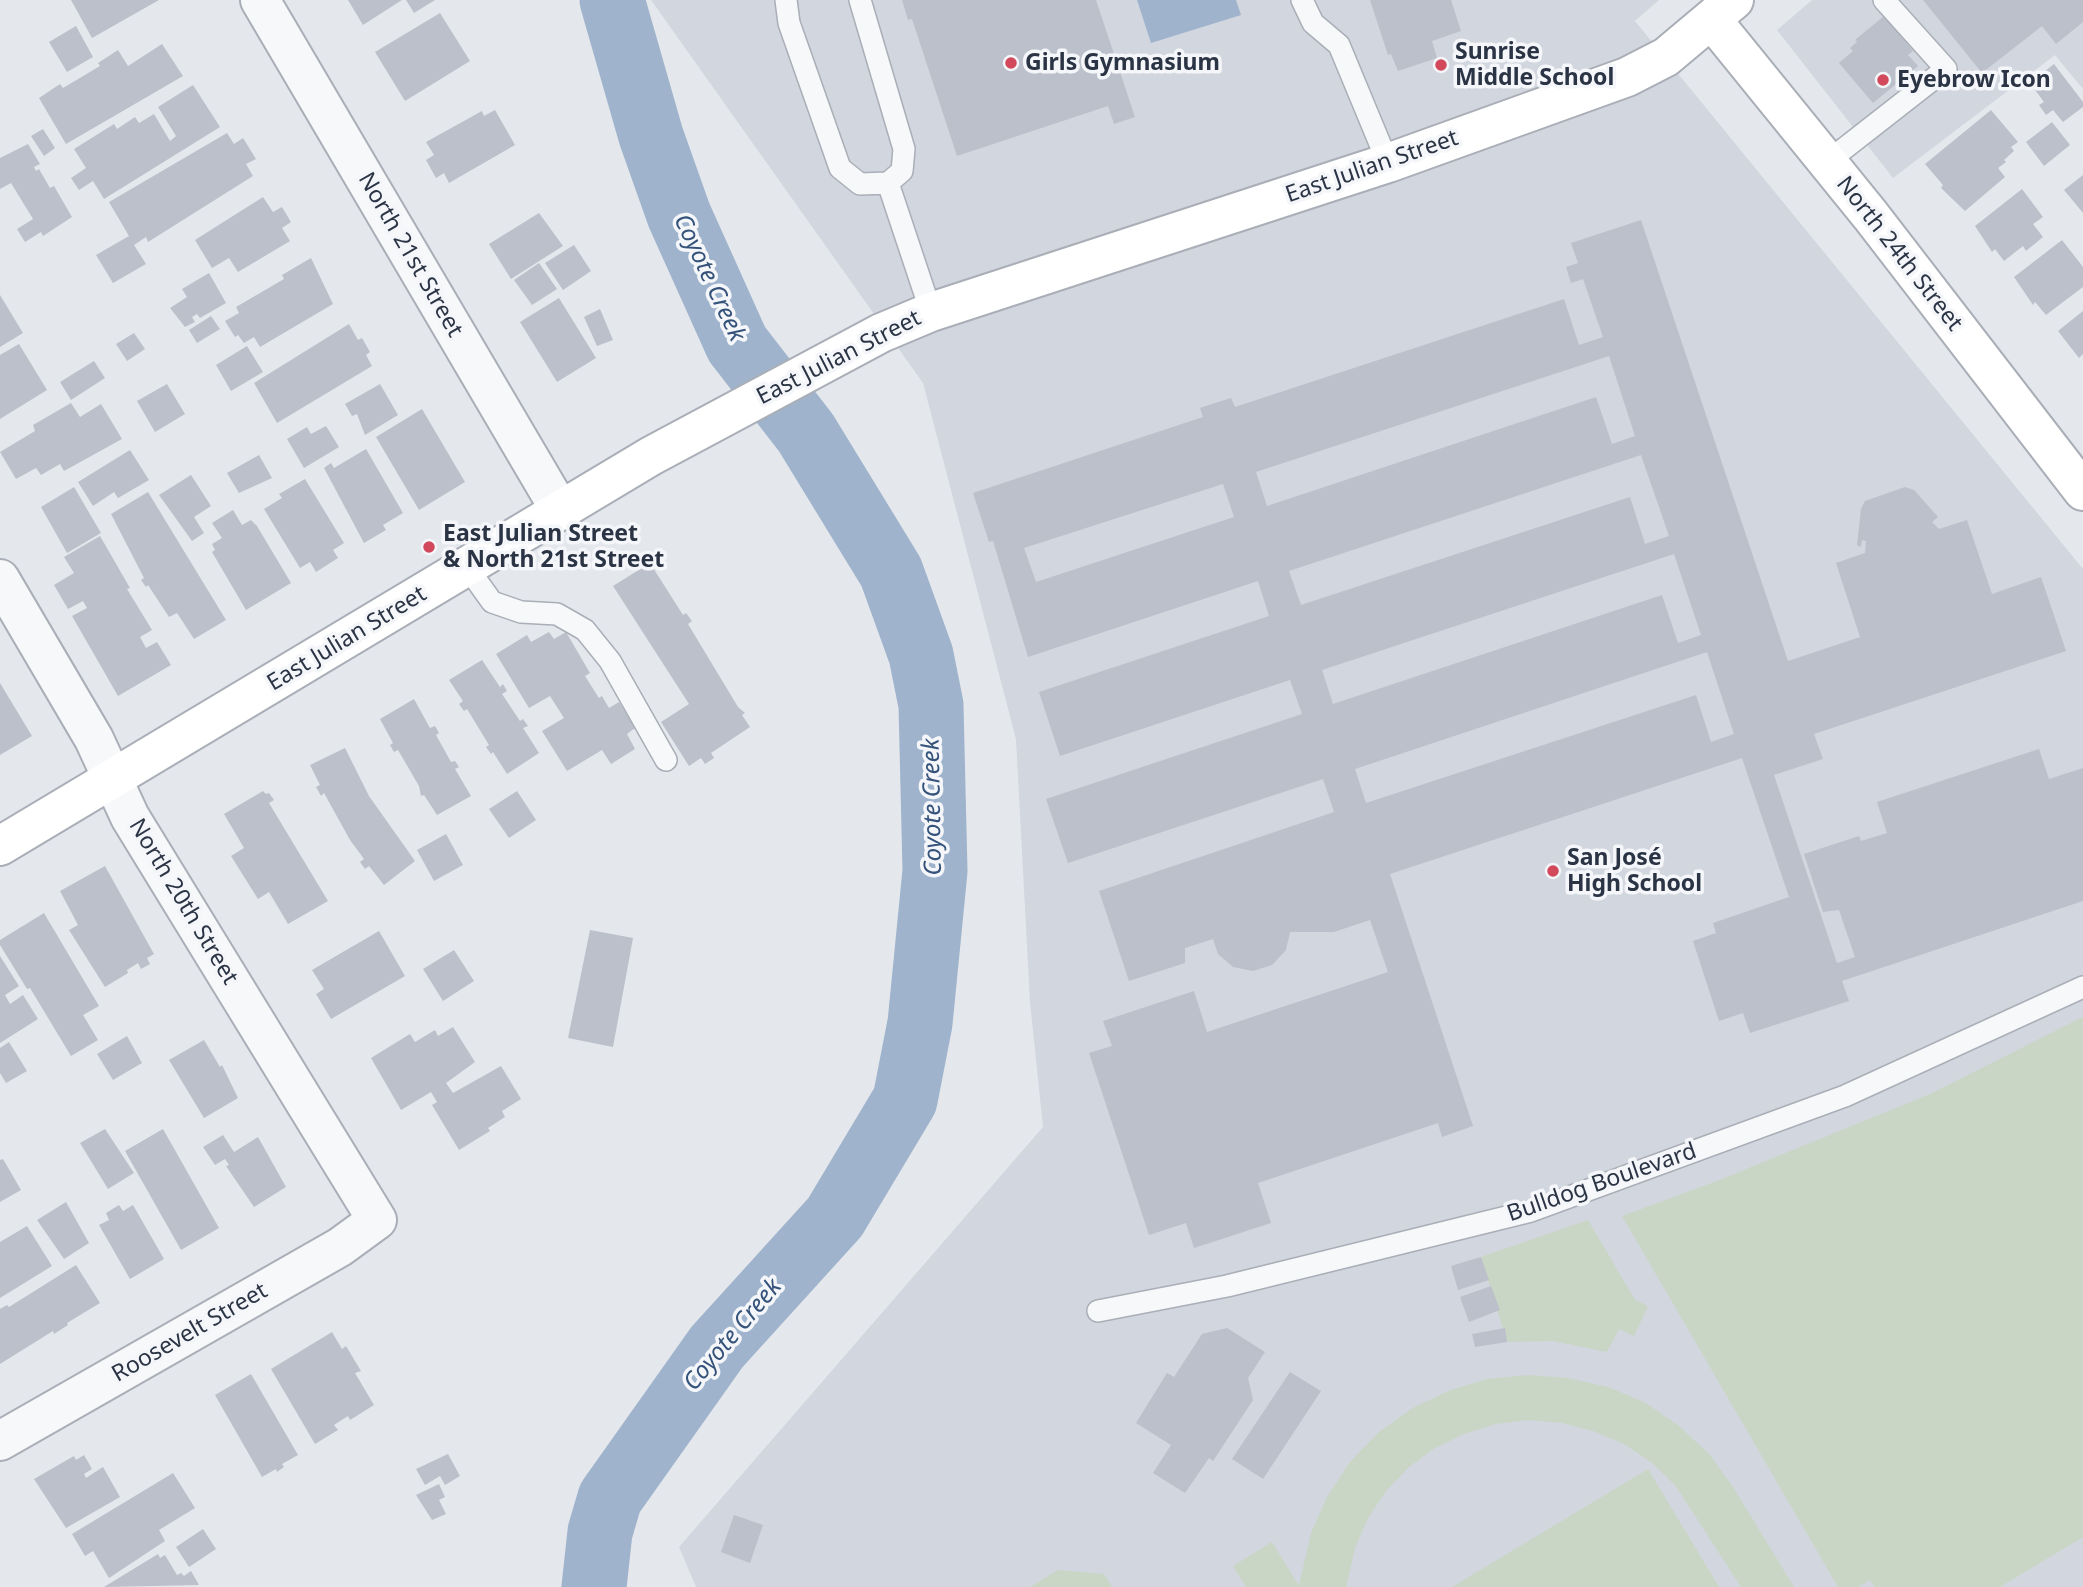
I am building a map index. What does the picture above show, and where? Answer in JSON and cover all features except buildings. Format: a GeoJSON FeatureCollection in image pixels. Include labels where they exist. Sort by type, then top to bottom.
{"type":"FeatureCollection","features":[{"type":"Feature","properties":{"kind":"main road","name":"East Julian Street"},"geometry":{"type":"LineString","coordinates":[[0,846],[651,456],[881,332],[931,312],[1388,163],[1627,77],[1666,57],[1723,10]]}},
{"type":"Feature","properties":{"kind":"main road","name":"North 24th Street"},"geometry":{"type":"LineString","coordinates":[[1723,10],[1827,162],[2083,491]]}},
{"type":"Feature","properties":{"kind":"street","name":"North 21st Street"},"geometry":{"type":"LineString","coordinates":[[260,0],[560,510]]}},
{"type":"Feature","properties":{"kind":"street","name":"North 20th Street"},"geometry":{"type":"LineString","coordinates":[[0,579],[94,738],[130,817],[377,1220]]}},
{"type":"Feature","properties":{"kind":"street","name":"Roosevelt Street"},"geometry":{"type":"LineString","coordinates":[[0,1441],[340,1247],[377,1220]]}},
{"type":"Feature","properties":{"kind":"lane"},"geometry":{"type":"LineString","coordinates":[[786,0],[789,23],[840,169],[860,184],[888,183],[902,172],[904,149],[859,0]]}},
{"type":"Feature","properties":{"kind":"lane"},"geometry":{"type":"LineString","coordinates":[[1302,0],[1313,23],[1339,45],[1388,163]]}},
{"type":"Feature","properties":{"kind":"lane"},"geometry":{"type":"LineString","coordinates":[[1827,162],[1946,69],[1884,0]]}},
{"type":"Feature","properties":{"kind":"lane"},"geometry":{"type":"LineString","coordinates":[[888,183],[931,312]]}},
{"type":"Feature","properties":{"kind":"lane"},"geometry":{"type":"LineString","coordinates":[[467,567],[492,602],[522,612],[558,614],[585,630],[610,661],[666,760]]}},
{"type":"Feature","properties":{"kind":"lane","name":"Bulldog Boulevard"},"geometry":{"type":"LineString","coordinates":[[1098,1311],[1240,1282],[1531,1211],[1844,1096],[2083,987]]}},
{"type":"Feature","properties":{"kind":"shaded area","name":"San José High School"},"geometry":{"type":"Polygon","coordinates":[[[651,0],[1659,0],[1635,21],[2083,569],[2083,1587],[696,1587],[679,1547],[1043,1127],[1030,1002],[1016,739],[923,383],[651,0]]]}},
{"type":"Feature","properties":{"kind":"shaded area"},"geometry":{"type":"Polygon","coordinates":[[[1812,0],[2083,0],[2083,89],[2055,55],[1893,178],[1777,30],[1812,0]]]}},
{"type":"Feature","properties":{"kind":"green space"},"geometry":{"type":"Polygon","coordinates":[[[2083,1017],[2083,1537],[2000,1587],[1875,1587],[1870,1580],[1858,1587],[1838,1587],[1622,1216],[1717,1181],[1930,1094],[2083,1017]]]}},
{"type":"Feature","properties":{"kind":"green space"},"geometry":{"type":"Polygon","coordinates":[[[1588,1220],[1635,1300],[1648,1306],[1634,1336],[1619,1329],[1607,1352],[1553,1341],[1507,1342],[1481,1257],[1588,1220]]]}},
{"type":"Feature","properties":{"kind":"green space"},"geometry":{"type":"Polygon","coordinates":[[[1528,1375],[1568,1378],[1608,1387],[1646,1403],[1679,1426],[1709,1454],[1733,1487],[1794,1587],[1741,1587],[1675,1485],[1651,1462],[1624,1444],[1593,1431],[1562,1423],[1528,1420],[1496,1424],[1464,1434],[1435,1448],[1409,1467],[1386,1491],[1368,1518],[1355,1548],[1346,1587],[1246,1587],[1233,1566],[1272,1542],[1299,1586],[1311,1533],[1327,1497],[1350,1462],[1378,1433],[1411,1409],[1448,1391],[1487,1379],[1528,1375]]]}},
{"type":"Feature","properties":{"kind":"green space"},"geometry":{"type":"Polygon","coordinates":[[[1648,1469],[1719,1587],[1452,1587],[1648,1469]]]}},
{"type":"Feature","properties":{"kind":"green space"},"geometry":{"type":"Polygon","coordinates":[[[1058,1570],[1104,1574],[1112,1587],[1030,1587],[1058,1570]]]}},
{"type":"Feature","properties":{"kind":"water"},"geometry":{"type":"Polygon","coordinates":[[[1137,0],[1236,0],[1241,15],[1151,43],[1137,0]]]}},
{"type":"Feature","properties":{"kind":"waterway","name":"Coyote Creek"},"geometry":{"type":"LineString","coordinates":[[594,1587],[600,1532],[610,1498],[717,1347],[835,1217],[905,1100],[920,1023],[935,871],[931,705],[921,655],[891,572],[806,433],[737,344],[679,215],[651,136],[612,0]]}},
{"type":"Feature","properties":{"kind":"place","name":"Girls Gymnasium"},"geometry":{"type":"Point","coordinates":[1011,63]}},
{"type":"Feature","properties":{"kind":"place","name":"Sunrise Middle School"},"geometry":{"type":"Point","coordinates":[1441,65]}},
{"type":"Feature","properties":{"kind":"place","name":"Eyebrow Icon"},"geometry":{"type":"Point","coordinates":[1883,80]}},
{"type":"Feature","properties":{"kind":"place","name":"East Julian Street & North 21st Street"},"geometry":{"type":"Point","coordinates":[429,547]}},
{"type":"Feature","properties":{"kind":"place","name":"San José High School"},"geometry":{"type":"Point","coordinates":[1553,871]}}]}
